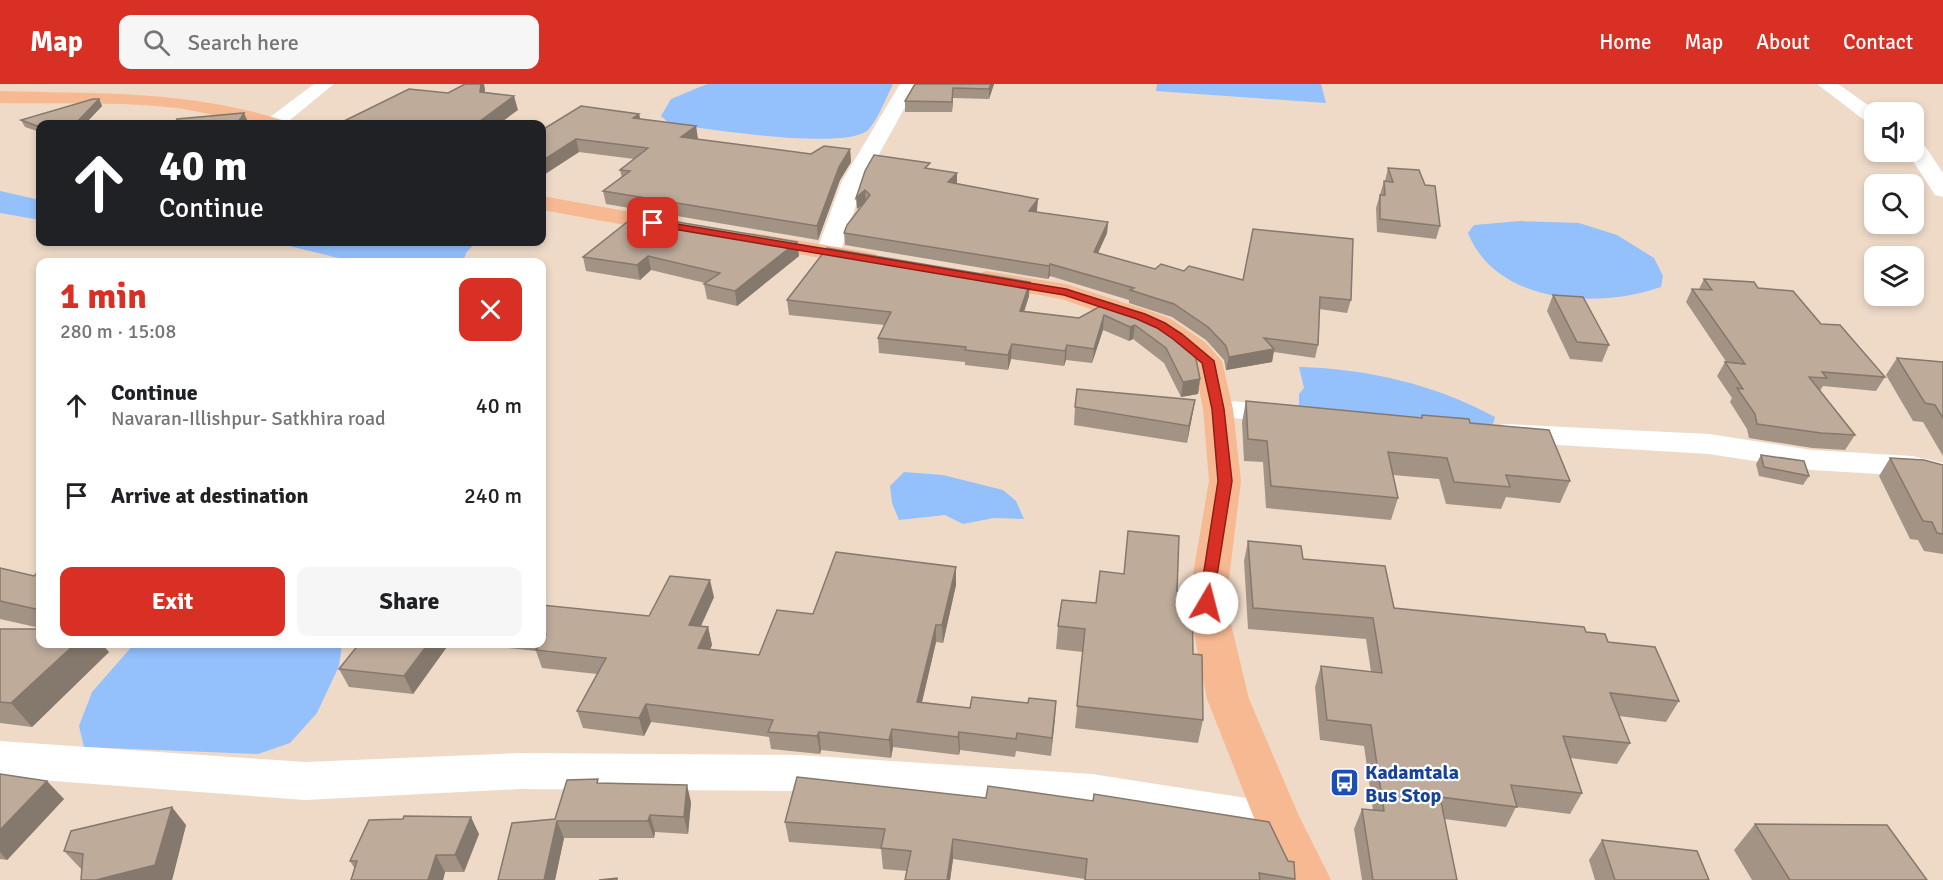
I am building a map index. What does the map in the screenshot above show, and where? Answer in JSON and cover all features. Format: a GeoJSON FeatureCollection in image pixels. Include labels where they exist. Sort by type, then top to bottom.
{"type":"FeatureCollection","features":[{"type":"Feature","properties":{"kind":"highway"},"geometry":{"type":"LineString","coordinates":[[0,97],[173,102],[249,114],[264,120]]}},
{"type":"Feature","properties":{"kind":"highway"},"geometry":{"type":"LineString","coordinates":[[546,204],[695,230]]}},
{"type":"Feature","properties":{"kind":"highway"},"geometry":{"type":"LineString","coordinates":[[728,236],[887,262]]}},
{"type":"Feature","properties":{"kind":"highway"},"geometry":{"type":"LineString","coordinates":[[958,274],[1066,292],[1161,325],[1195,348],[1208,361],[1218,409],[1225,481],[1207,603],[1228,699],[1279,823],[1307,880]]}},
{"type":"Feature","properties":{"kind":"street"},"geometry":{"type":"LineString","coordinates":[[279,120],[325,84]]}},
{"type":"Feature","properties":{"kind":"street"},"geometry":{"type":"LineString","coordinates":[[828,253],[853,181],[909,84]]}},
{"type":"Feature","properties":{"kind":"street"},"geometry":{"type":"LineString","coordinates":[[1826,84],[1864,111]]}},
{"type":"Feature","properties":{"kind":"street"},"geometry":{"type":"LineString","coordinates":[[1924,160],[1943,190]]}},
{"type":"Feature","properties":{"kind":"street"},"geometry":{"type":"LineString","coordinates":[[1218,409],[1313,417]]}},
{"type":"Feature","properties":{"kind":"street"},"geometry":{"type":"LineString","coordinates":[[1479,431],[1709,444],[1812,460],[1912,466],[1943,472]]}},
{"type":"Feature","properties":{"kind":"street"},"geometry":{"type":"LineString","coordinates":[[0,759],[305,781],[521,771],[800,773],[1092,793],[1279,823]]}},
{"type":"Feature","properties":{"kind":"water"},"geometry":{"type":"Polygon","coordinates":[[[707,84],[893,84],[873,124],[856,136],[806,139],[774,137],[670,124],[661,116],[671,99],[707,84]]]}},
{"type":"Feature","properties":{"kind":"water"},"geometry":{"type":"Polygon","coordinates":[[[1157,84],[1321,84],[1326,103],[1156,91],[1157,84]]]}},
{"type":"Feature","properties":{"kind":"water"},"geometry":{"type":"Polygon","coordinates":[[[1520,221],[1579,223],[1617,235],[1654,258],[1663,276],[1661,287],[1636,294],[1580,299],[1525,288],[1502,275],[1482,257],[1468,233],[1474,225],[1520,221]]]}},
{"type":"Feature","properties":{"kind":"water"},"geometry":{"type":"Polygon","coordinates":[[[289,246],[472,246],[464,258],[339,258],[289,246]]]}},
{"type":"Feature","properties":{"kind":"water"},"geometry":{"type":"Polygon","coordinates":[[[1299,367],[1350,371],[1400,380],[1472,405],[1495,417],[1493,424],[1482,429],[1299,413],[1299,394],[1304,388],[1299,367]]]}},
{"type":"Feature","properties":{"kind":"water"},"geometry":{"type":"Polygon","coordinates":[[[904,472],[943,475],[1003,490],[1016,501],[1024,519],[994,518],[963,524],[945,515],[899,520],[892,503],[890,486],[904,472]]]}},
{"type":"Feature","properties":{"kind":"water"},"geometry":{"type":"Polygon","coordinates":[[[130,648],[341,648],[339,666],[317,713],[290,743],[258,754],[84,747],[79,726],[92,692],[130,648]]]}},
{"type":"Feature","properties":{"kind":"building"},"geometry":{"type":"Polygon","coordinates":[[[465,84],[481,84],[480,92],[514,96],[481,120],[346,120],[409,89],[448,93],[465,84]]]}},
{"type":"Feature","properties":{"kind":"building"},"geometry":{"type":"Polygon","coordinates":[[[915,84],[991,84],[989,89],[953,88],[952,102],[905,101],[915,84]]]}},
{"type":"Feature","properties":{"kind":"building"},"geometry":{"type":"Polygon","coordinates":[[[99,99],[79,120],[36,120],[36,126],[21,120],[99,99]]]}},
{"type":"Feature","properties":{"kind":"building"},"geometry":{"type":"Polygon","coordinates":[[[581,106],[639,114],[633,118],[696,126],[681,137],[811,154],[824,146],[850,149],[839,167],[817,226],[603,191],[630,171],[620,170],[648,148],[576,139],[546,158],[546,128],[581,106]]]}},
{"type":"Feature","properties":{"kind":"building"},"geometry":{"type":"Polygon","coordinates":[[[244,113],[240,120],[177,119],[244,113]]]}},
{"type":"Feature","properties":{"kind":"building"},"geometry":{"type":"Polygon","coordinates":[[[874,155],[930,163],[925,168],[957,173],[948,182],[1038,199],[1029,211],[1108,222],[1094,252],[1155,269],[1161,264],[1184,271],[1189,266],[1243,280],[1253,229],[1353,239],[1351,300],[1320,297],[1318,345],[1264,338],[1274,349],[1229,357],[1226,346],[1208,327],[1174,304],[1130,290],[1134,288],[1050,264],[1049,266],[844,233],[847,225],[870,195],[865,190],[856,198],[865,171],[874,155]]]}},
{"type":"Feature","properties":{"kind":"building"},"geometry":{"type":"Polygon","coordinates":[[[1388,168],[1419,170],[1425,185],[1435,186],[1440,226],[1380,219],[1380,195],[1385,195],[1384,181],[1393,182],[1388,168]]]}},
{"type":"Feature","properties":{"kind":"building"},"geometry":{"type":"Polygon","coordinates":[[[636,215],[797,242],[735,291],[704,284],[720,273],[648,256],[637,265],[583,257],[636,215]]]}},
{"type":"Feature","properties":{"kind":"building"},"geometry":{"type":"Polygon","coordinates":[[[827,248],[1030,282],[1020,311],[1079,318],[1106,303],[1152,319],[1194,349],[1200,379],[1183,382],[1166,348],[1135,325],[1130,327],[1104,315],[1094,349],[1067,345],[1065,351],[1012,344],[1008,355],[965,350],[966,347],[878,338],[891,312],[787,300],[827,248]]]}},
{"type":"Feature","properties":{"kind":"building"},"geometry":{"type":"Polygon","coordinates":[[[1704,279],[1754,282],[1758,288],[1793,291],[1821,324],[1840,325],[1885,377],[1822,372],[1827,378],[1809,377],[1855,435],[1821,433],[1757,424],[1755,414],[1737,388],[1743,389],[1725,362],[1745,364],[1692,289],[1712,290],[1704,279]]]}},
{"type":"Feature","properties":{"kind":"building"},"geometry":{"type":"Polygon","coordinates":[[[1553,295],[1583,297],[1609,345],[1577,342],[1553,295]]]}},
{"type":"Feature","properties":{"kind":"building"},"geometry":{"type":"Polygon","coordinates":[[[1897,358],[1943,362],[1943,418],[1935,405],[1925,403],[1897,358]]]}},
{"type":"Feature","properties":{"kind":"building"},"geometry":{"type":"Polygon","coordinates":[[[1077,389],[1195,400],[1189,426],[1075,407],[1077,389]]]}},
{"type":"Feature","properties":{"kind":"building"},"geometry":{"type":"Polygon","coordinates":[[[1246,401],[1422,418],[1422,415],[1469,419],[1470,423],[1549,430],[1570,481],[1506,475],[1510,487],[1454,482],[1447,458],[1388,452],[1398,498],[1271,486],[1267,441],[1248,439],[1246,401]]]}},
{"type":"Feature","properties":{"kind":"building"},"geometry":{"type":"Polygon","coordinates":[[[1761,455],[1804,461],[1809,476],[1764,467],[1761,455]]]}},
{"type":"Feature","properties":{"kind":"building"},"geometry":{"type":"Polygon","coordinates":[[[1890,458],[1924,460],[1943,465],[1943,534],[1937,533],[1932,522],[1923,521],[1890,458]]]}},
{"type":"Feature","properties":{"kind":"building"},"geometry":{"type":"Polygon","coordinates":[[[1128,531],[1179,536],[1177,591],[1192,592],[1193,654],[1202,655],[1203,720],[1077,706],[1085,629],[1058,626],[1062,600],[1096,603],[1100,571],[1124,574],[1128,531]]]}},
{"type":"Feature","properties":{"kind":"building"},"geometry":{"type":"Polygon","coordinates":[[[1248,541],[1301,546],[1303,559],[1385,566],[1394,608],[1584,627],[1586,632],[1605,634],[1608,642],[1655,647],[1679,701],[1610,693],[1630,743],[1563,736],[1582,793],[1511,785],[1517,807],[1440,797],[1457,880],[1373,880],[1362,809],[1384,811],[1371,725],[1327,720],[1321,666],[1382,673],[1373,618],[1253,608],[1248,541]]]}},
{"type":"Feature","properties":{"kind":"building"},"geometry":{"type":"Polygon","coordinates":[[[836,552],[956,567],[942,625],[936,625],[917,702],[970,708],[972,697],[1028,703],[1029,698],[1056,701],[1052,738],[1017,733],[1016,739],[959,732],[958,737],[892,729],[889,740],[819,732],[817,736],[768,732],[773,720],[646,704],[639,718],[577,711],[606,658],[536,650],[546,648],[546,605],[649,616],[670,576],[710,580],[689,625],[708,627],[698,648],[759,655],[777,610],[813,614],[836,552]]]}},
{"type":"Feature","properties":{"kind":"building"},"geometry":{"type":"Polygon","coordinates":[[[0,568],[34,576],[36,574],[36,609],[0,601],[0,568]]]}},
{"type":"Feature","properties":{"kind":"building"},"geometry":{"type":"Polygon","coordinates":[[[0,629],[36,629],[36,648],[71,648],[11,703],[0,702],[0,629]]]}},
{"type":"Feature","properties":{"kind":"building"},"geometry":{"type":"Polygon","coordinates":[[[356,648],[425,648],[404,676],[339,669],[356,648]]]}},
{"type":"Feature","properties":{"kind":"building"},"geometry":{"type":"Polygon","coordinates":[[[0,774],[47,781],[0,830],[0,774]]]}},
{"type":"Feature","properties":{"kind":"building"},"geometry":{"type":"Polygon","coordinates":[[[797,777],[986,798],[988,786],[1093,801],[1094,794],[1269,822],[1288,861],[1294,862],[1295,879],[1259,873],[1260,880],[1085,880],[1087,859],[953,839],[947,880],[905,880],[911,851],[881,848],[885,829],[785,822],[797,777]]]}},
{"type":"Feature","properties":{"kind":"building"},"geometry":{"type":"Polygon","coordinates":[[[598,779],[597,783],[687,785],[684,817],[650,815],[648,821],[557,821],[544,880],[498,880],[512,823],[555,819],[567,780],[598,779]]]}},
{"type":"Feature","properties":{"kind":"building"},"geometry":{"type":"Polygon","coordinates":[[[172,807],[155,865],[96,880],[81,880],[83,854],[64,851],[71,831],[172,807]]]}},
{"type":"Feature","properties":{"kind":"building"},"geometry":{"type":"Polygon","coordinates":[[[404,816],[471,817],[455,855],[436,855],[428,880],[351,880],[357,861],[350,861],[369,820],[403,819],[404,816]]]}},
{"type":"Feature","properties":{"kind":"building"},"geometry":{"type":"Polygon","coordinates":[[[1755,824],[1887,825],[1927,880],[1790,880],[1755,824]]]}},
{"type":"Feature","properties":{"kind":"building"},"geometry":{"type":"Polygon","coordinates":[[[1602,840],[1697,851],[1709,880],[1615,880],[1602,840]]]}},
{"type":"Feature","properties":{"kind":"waterway"},"geometry":{"type":"LineString","coordinates":[[0,202],[36,210]]}},
{"type":"Feature","properties":{"kind":"place","name":"Kadamtala Bus Stop"},"geometry":{"type":"Point","coordinates":[1344,783]}},
{"type":"Feature","properties":{"kind":"route"},"geometry":{"type":"LineString","coordinates":[[653,223],[1066,292],[1141,317],[1161,325],[1178,336],[1208,361],[1218,409],[1225,481],[1207,603]]}}]}
